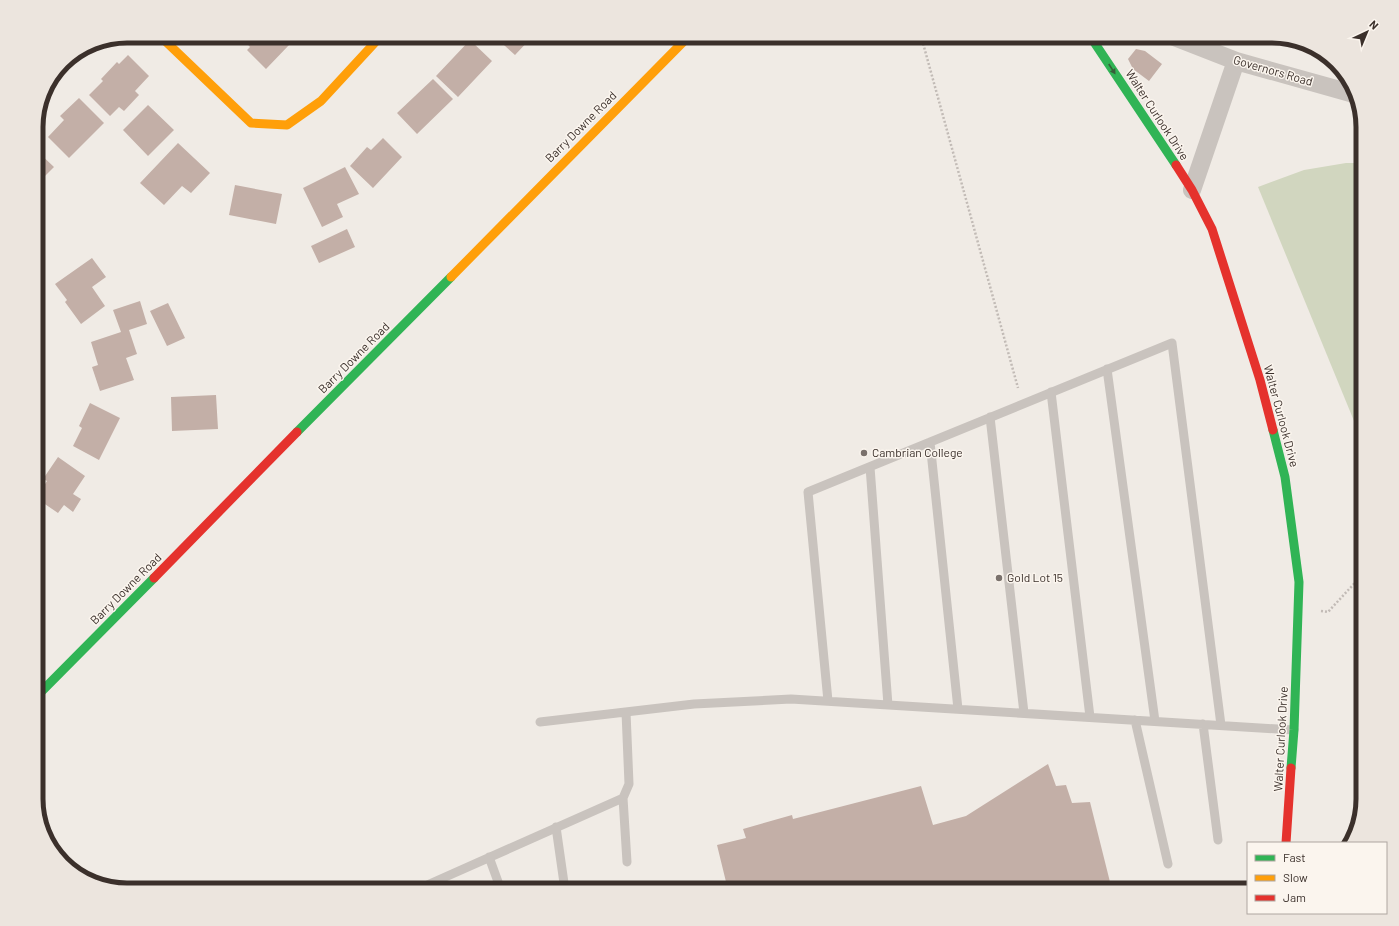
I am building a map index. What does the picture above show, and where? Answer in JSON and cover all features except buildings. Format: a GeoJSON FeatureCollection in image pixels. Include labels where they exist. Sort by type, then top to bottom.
{"type":"FeatureCollection","features":[{"type":"Feature","properties":{"kind":"street"},"geometry":{"type":"LineString","coordinates":[[167,43],[251,124],[287,125],[321,100],[374,43]]}},
{"type":"Feature","properties":{"kind":"street","name":"Barry Downe Road"},"geometry":{"type":"LineString","coordinates":[[43,690],[682,43]]}},
{"type":"Feature","properties":{"kind":"street","name":"Walter Curlook Drive"},"geometry":{"type":"LineString","coordinates":[[1095,43],[1192,190],[1212,228],[1260,380],[1285,478],[1299,582],[1294,730],[1286,842]]}},
{"type":"Feature","properties":{"kind":"street","name":"Governors Road"},"geometry":{"type":"LineString","coordinates":[[1190,43],[1236,61],[1349,93]]}},
{"type":"Feature","properties":{"kind":"street"},"geometry":{"type":"LineString","coordinates":[[1192,190],[1236,61]]}},
{"type":"Feature","properties":{"kind":"lane"},"geometry":{"type":"LineString","coordinates":[[828,701],[808,492],[1172,343],[1220,725]]}},
{"type":"Feature","properties":{"kind":"lane"},"geometry":{"type":"LineString","coordinates":[[1107,369],[1155,721]]}},
{"type":"Feature","properties":{"kind":"lane"},"geometry":{"type":"LineString","coordinates":[[1051,392],[1090,717]]}},
{"type":"Feature","properties":{"kind":"lane"},"geometry":{"type":"LineString","coordinates":[[990,417],[1024,713]]}},
{"type":"Feature","properties":{"kind":"lane"},"geometry":{"type":"LineString","coordinates":[[930,442],[958,709]]}},
{"type":"Feature","properties":{"kind":"lane"},"geometry":{"type":"LineString","coordinates":[[870,467],[888,705]]}},
{"type":"Feature","properties":{"kind":"lane"},"geometry":{"type":"LineString","coordinates":[[540,722],[694,704],[783,700],[828,701],[1294,730]]}},
{"type":"Feature","properties":{"kind":"lane"},"geometry":{"type":"LineString","coordinates":[[626,712],[630,784],[623,798],[627,862]]}},
{"type":"Feature","properties":{"kind":"lane"},"geometry":{"type":"LineString","coordinates":[[1135,720],[1168,864]]}},
{"type":"Feature","properties":{"kind":"lane"},"geometry":{"type":"LineString","coordinates":[[1202,724],[1218,840]]}},
{"type":"Feature","properties":{"kind":"lane"},"geometry":{"type":"LineString","coordinates":[[432,883],[623,798]]}},
{"type":"Feature","properties":{"kind":"lane"},"geometry":{"type":"LineString","coordinates":[[556,827],[564,883]]}},
{"type":"Feature","properties":{"kind":"lane"},"geometry":{"type":"LineString","coordinates":[[489,857],[498,883]]}},
{"type":"Feature","properties":{"kind":"path"},"geometry":{"type":"LineString","coordinates":[[923,43],[1022,404]]}},
{"type":"Feature","properties":{"kind":"path"},"geometry":{"type":"LineString","coordinates":[[1298,611],[1328,612],[1356,582]]}},
{"type":"Feature","properties":{"kind":"green space"},"geometry":{"type":"Polygon","coordinates":[[[1346,163],[1356,163],[1356,426],[1258,187],[1304,170],[1346,163]]]}},
{"type":"Feature","properties":{"kind":"traffic: fast"},"geometry":{"type":"LineString","coordinates":[[1095,43],[1176,165]]}},
{"type":"Feature","properties":{"kind":"traffic: fast"},"geometry":{"type":"LineString","coordinates":[[297,432],[451,277]]}},
{"type":"Feature","properties":{"kind":"traffic: fast"},"geometry":{"type":"LineString","coordinates":[[1273,430],[1285,477],[1299,582],[1294,730],[1291,768]]}},
{"type":"Feature","properties":{"kind":"traffic: fast"},"geometry":{"type":"LineString","coordinates":[[43,690],[154,578]]}},
{"type":"Feature","properties":{"kind":"traffic: slow"},"geometry":{"type":"LineString","coordinates":[[167,43],[251,123],[287,125],[321,101],[375,43]]}},
{"type":"Feature","properties":{"kind":"traffic: slow"},"geometry":{"type":"LineString","coordinates":[[451,277],[682,43]]}},
{"type":"Feature","properties":{"kind":"traffic: jam"},"geometry":{"type":"LineString","coordinates":[[1176,165],[1192,190],[1212,229],[1260,380],[1273,430]]}},
{"type":"Feature","properties":{"kind":"traffic: jam"},"geometry":{"type":"LineString","coordinates":[[154,578],[297,432]]}},
{"type":"Feature","properties":{"kind":"traffic: jam"},"geometry":{"type":"LineString","coordinates":[[1286,842],[1291,768]]}},
{"type":"Feature","properties":{"kind":"place","name":"Cambrian College"},"geometry":{"type":"Point","coordinates":[864,453]}},
{"type":"Feature","properties":{"kind":"place","name":"Gold Lot 15"},"geometry":{"type":"Point","coordinates":[999,578]}}]}
